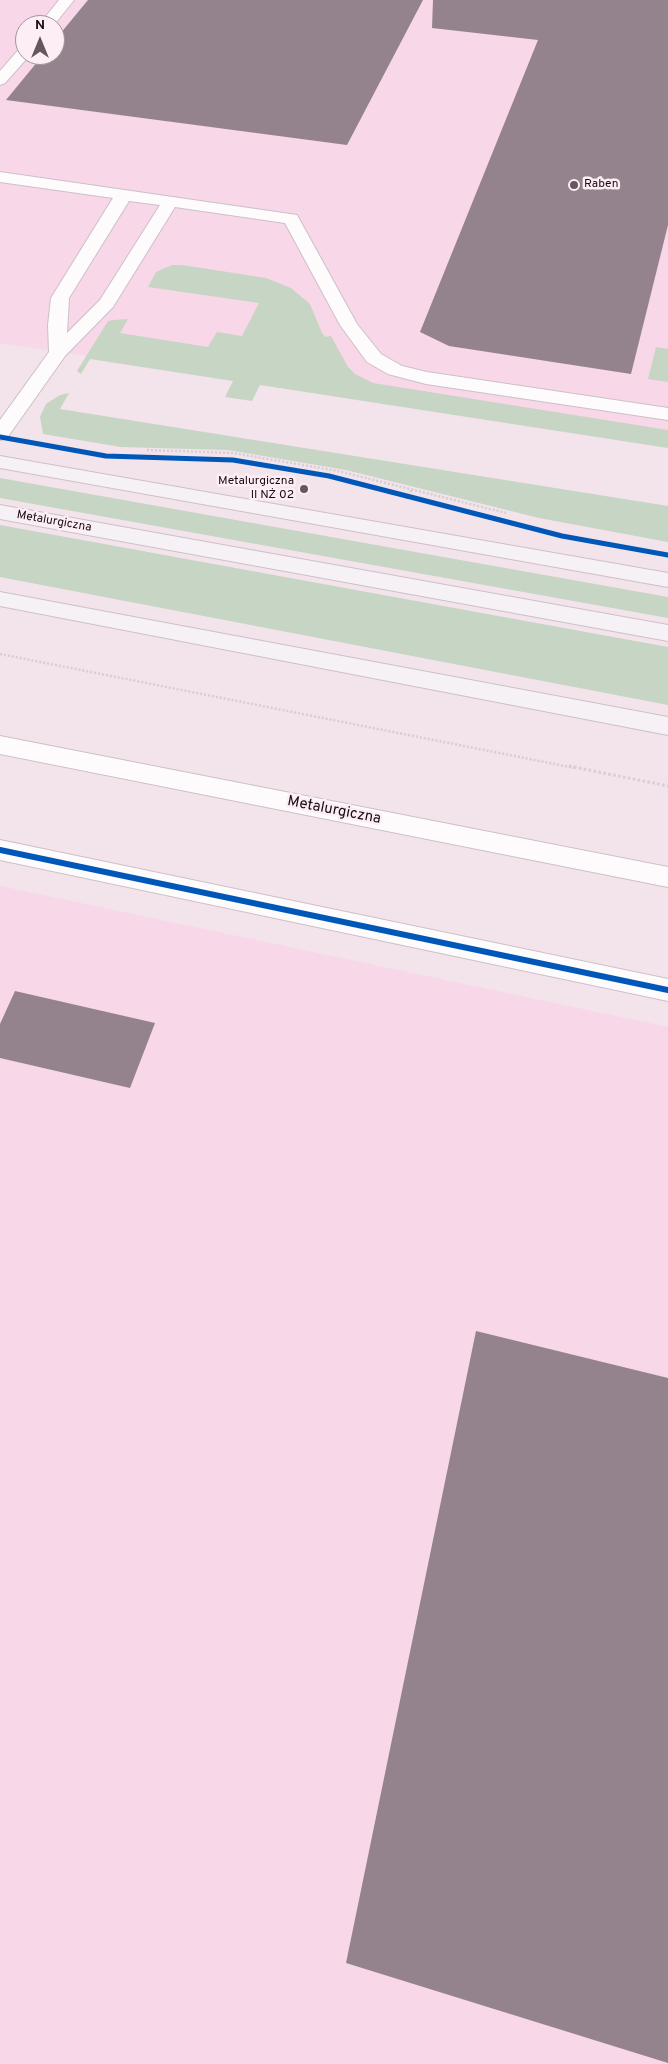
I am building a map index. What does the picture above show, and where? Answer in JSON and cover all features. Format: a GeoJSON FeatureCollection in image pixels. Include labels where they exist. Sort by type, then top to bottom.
{"type":"FeatureCollection","features":[{"type":"Feature","properties":{"kind":"main road"},"geometry":{"type":"LineString","coordinates":[[0,462],[668,580]]}},
{"type":"Feature","properties":{"kind":"main road","name":"Metalurgiczna"},"geometry":{"type":"LineString","coordinates":[[0,512],[668,634]]}},
{"type":"Feature","properties":{"kind":"main road"},"geometry":{"type":"LineString","coordinates":[[0,599],[668,726]]}},
{"type":"Feature","properties":{"kind":"street"},"geometry":{"type":"LineString","coordinates":[[55,15],[68,0]]}},
{"type":"Feature","properties":{"kind":"street"},"geometry":{"type":"LineString","coordinates":[[0,80],[15,62]]}},
{"type":"Feature","properties":{"kind":"street"},"geometry":{"type":"LineString","coordinates":[[0,176],[291,219],[348,325],[374,358],[395,370],[426,378],[668,414]]}},
{"type":"Feature","properties":{"kind":"street"},"geometry":{"type":"LineString","coordinates":[[58,352],[57,325],[60,298],[124,195]]}},
{"type":"Feature","properties":{"kind":"street"},"geometry":{"type":"LineString","coordinates":[[0,434],[58,352],[107,303],[170,202]]}},
{"type":"Feature","properties":{"kind":"street","name":"Metalurgiczna"},"geometry":{"type":"LineString","coordinates":[[0,744],[668,876]]}},
{"type":"Feature","properties":{"kind":"street"},"geometry":{"type":"LineString","coordinates":[[0,850],[668,990]]}},
{"type":"Feature","properties":{"kind":"path"},"geometry":{"type":"LineString","coordinates":[[144,450],[233,453],[338,471],[508,514]]}},
{"type":"Feature","properties":{"kind":"path"},"geometry":{"type":"LineString","coordinates":[[182,459],[233,460],[329,476],[485,516]]}},
{"type":"Feature","properties":{"kind":"path"},"geometry":{"type":"LineString","coordinates":[[0,654],[668,786]]}},
{"type":"Feature","properties":{"kind":"shaded area","name":"Raben"},"geometry":{"type":"Polygon","coordinates":[[[0,0],[668,0],[668,443],[0,343],[0,0]]]}},
{"type":"Feature","properties":{"kind":"shaded area"},"geometry":{"type":"Polygon","coordinates":[[[0,886],[668,1027],[668,2064],[0,2064],[0,886]]]}},
{"type":"Feature","properties":{"kind":"green space"},"geometry":{"type":"Polygon","coordinates":[[[172,265],[266,278],[291,288],[310,304],[322,333],[325,337],[331,336],[348,367],[355,374],[373,383],[668,430],[668,448],[260,385],[252,401],[225,397],[233,381],[90,359],[81,374],[77,371],[108,321],[128,319],[120,333],[208,347],[217,332],[242,336],[259,303],[148,287],[156,272],[172,265]]]}},
{"type":"Feature","properties":{"kind":"green space"},"geometry":{"type":"Polygon","coordinates":[[[656,347],[668,349],[668,382],[648,379],[656,347]]]}},
{"type":"Feature","properties":{"kind":"green space"},"geometry":{"type":"Polygon","coordinates":[[[69,393],[60,409],[668,506],[668,542],[539,518],[346,470],[228,450],[121,447],[43,434],[40,417],[46,404],[60,395],[69,393]]]}},
{"type":"Feature","properties":{"kind":"green space"},"geometry":{"type":"Polygon","coordinates":[[[0,478],[668,597],[668,618],[0,498],[0,478]]]}},
{"type":"Feature","properties":{"kind":"green space"},"geometry":{"type":"Polygon","coordinates":[[[0,525],[668,647],[668,705],[0,577],[0,525]]]}},
{"type":"Feature","properties":{"kind":"building"},"geometry":{"type":"Polygon","coordinates":[[[88,0],[423,0],[347,145],[6,100],[35,65],[65,65],[65,28],[88,0]]]}},
{"type":"Feature","properties":{"kind":"building","name":"Raben"},"geometry":{"type":"Polygon","coordinates":[[[433,0],[668,0],[668,225],[631,374],[449,346],[420,332],[538,40],[432,28],[433,0]]]}},
{"type":"Feature","properties":{"kind":"building"},"geometry":{"type":"Polygon","coordinates":[[[15,991],[155,1023],[130,1088],[0,1058],[0,1024],[15,991]]]}},
{"type":"Feature","properties":{"kind":"building"},"geometry":{"type":"Polygon","coordinates":[[[476,1331],[668,1378],[668,2063],[346,1963],[476,1331]]]}},
{"type":"Feature","properties":{"kind":"cycle path"},"geometry":{"type":"LineString","coordinates":[[0,437],[106,456],[233,460],[329,476],[562,536],[668,555]]}},
{"type":"Feature","properties":{"kind":"cycle path"},"geometry":{"type":"LineString","coordinates":[[0,850],[668,990]]}},
{"type":"Feature","properties":{"kind":"place","name":"Raben"},"geometry":{"type":"Point","coordinates":[574,185]}},
{"type":"Feature","properties":{"kind":"place","name":"Metalurgiczna II NŻ 02"},"geometry":{"type":"Point","coordinates":[304,489]}}]}
